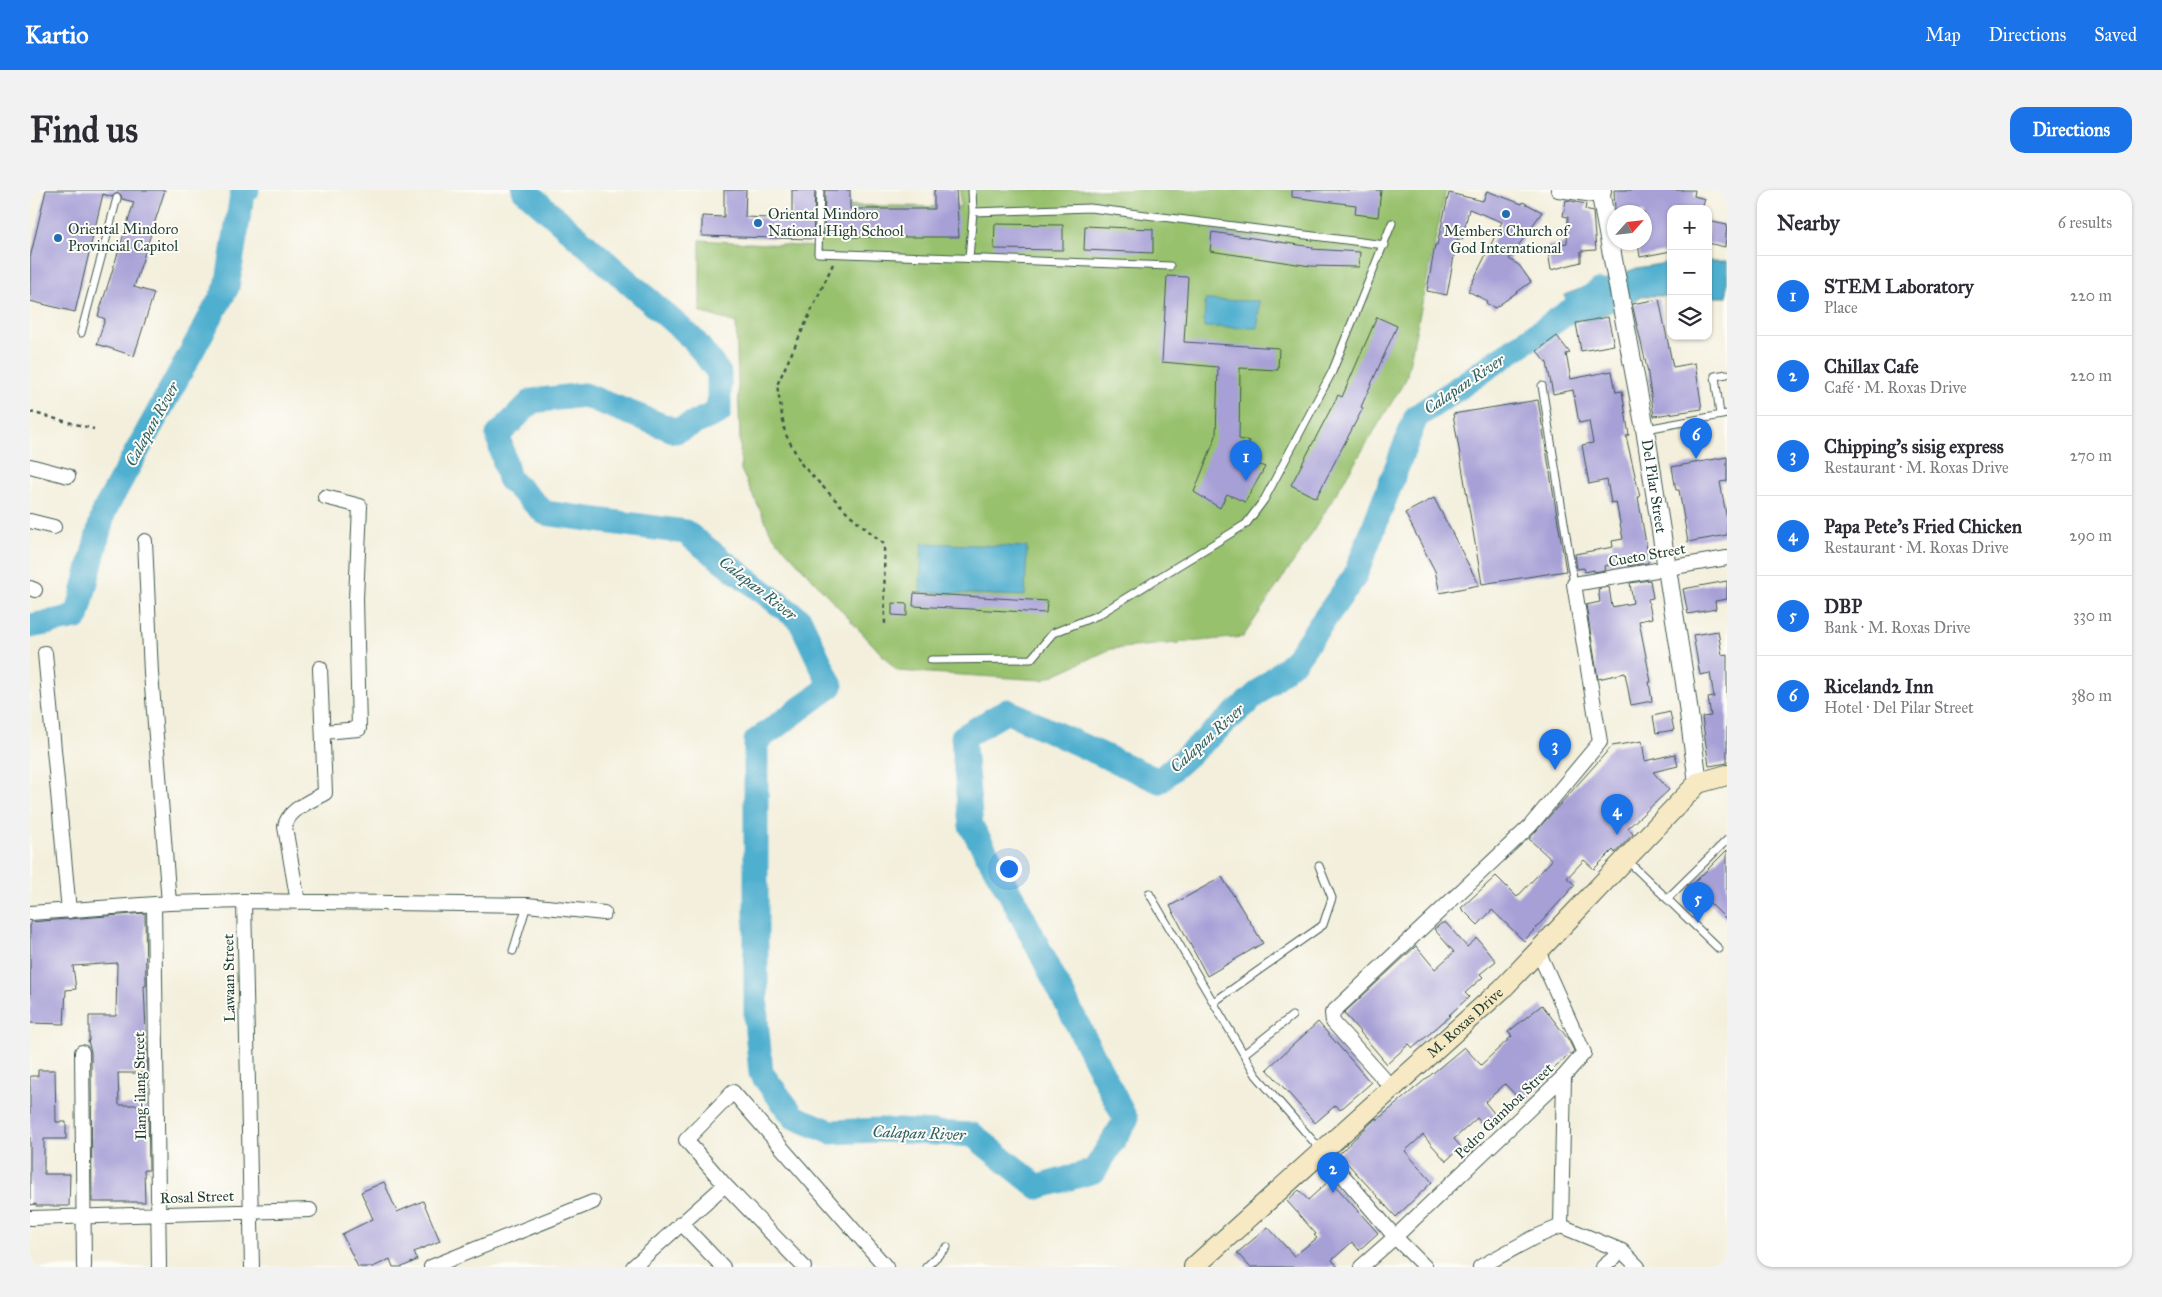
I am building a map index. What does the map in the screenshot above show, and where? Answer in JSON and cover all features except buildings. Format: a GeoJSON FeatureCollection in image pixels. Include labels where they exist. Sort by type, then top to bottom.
{"type":"FeatureCollection","features":[{"type":"Feature","properties":{"kind":"main road"},"geometry":{"type":"LineString","coordinates":[[1698,783],[1727,775]]}},
{"type":"Feature","properties":{"kind":"main road","name":"M. Roxas Drive"},"geometry":{"type":"LineString","coordinates":[[1194,1267],[1502,989],[1698,783]]}},
{"type":"Feature","properties":{"kind":"street"},"geometry":{"type":"LineString","coordinates":[[1558,190],[1601,193]]}},
{"type":"Feature","properties":{"kind":"street","name":"Del Pilar Street"},"geometry":{"type":"LineString","coordinates":[[1601,193],[1645,429],[1698,783]]}},
{"type":"Feature","properties":{"kind":"street"},"geometry":{"type":"LineString","coordinates":[[30,466],[68,476]]}},
{"type":"Feature","properties":{"kind":"street"},"geometry":{"type":"LineString","coordinates":[[323,732],[359,729],[356,599],[360,506],[325,497]]}},
{"type":"Feature","properties":{"kind":"street"},"geometry":{"type":"LineString","coordinates":[[30,521],[54,527]]}},
{"type":"Feature","properties":{"kind":"street"},"geometry":{"type":"LineString","coordinates":[[145,541],[151,673],[169,903]]}},
{"type":"Feature","properties":{"kind":"street","name":"Cueto Street"},"geometry":{"type":"LineString","coordinates":[[1574,584],[1727,558]]}},
{"type":"Feature","properties":{"kind":"street"},"geometry":{"type":"LineString","coordinates":[[1393,1089],[1333,1022],[1332,1013],[1530,826],[1600,742],[1574,584]]}},
{"type":"Feature","properties":{"kind":"street"},"geometry":{"type":"LineString","coordinates":[[45,653],[69,911]]}},
{"type":"Feature","properties":{"kind":"street"},"geometry":{"type":"LineString","coordinates":[[298,902],[285,827],[286,820],[290,814],[325,793],[320,668]]}},
{"type":"Feature","properties":{"kind":"street"},"geometry":{"type":"LineString","coordinates":[[30,912],[69,911],[169,903],[244,901],[527,905],[604,913]]}},
{"type":"Feature","properties":{"kind":"street","name":"Lawaan Street"},"geometry":{"type":"LineString","coordinates":[[244,901],[252,1267]]}},
{"type":"Feature","properties":{"kind":"street","name":"Ilang-ilang Street"},"geometry":{"type":"LineString","coordinates":[[154,905],[159,1267]]}},
{"type":"Feature","properties":{"kind":"street","name":"Pedro Gamboa Street"},"geometry":{"type":"LineString","coordinates":[[1361,1267],[1564,1076],[1584,1053],[1538,951]]}},
{"type":"Feature","properties":{"kind":"street"},"geometry":{"type":"LineString","coordinates":[[82,1052],[84,1267]]}},
{"type":"Feature","properties":{"kind":"street"},"geometry":{"type":"LineString","coordinates":[[1561,1226],[1564,1076]]}},
{"type":"Feature","properties":{"kind":"street"},"geometry":{"type":"LineString","coordinates":[[804,1267],[725,1185],[686,1140],[733,1092],[886,1267]]}},
{"type":"Feature","properties":{"kind":"street"},"geometry":{"type":"LineString","coordinates":[[1323,1152],[1395,1237],[1425,1267]]}},
{"type":"Feature","properties":{"kind":"street"},"geometry":{"type":"LineString","coordinates":[[636,1266],[681,1223],[725,1185]]}},
{"type":"Feature","properties":{"kind":"street"},"geometry":{"type":"LineString","coordinates":[[431,1267],[593,1202]]}},
{"type":"Feature","properties":{"kind":"street","name":"Rosal Street"},"geometry":{"type":"LineString","coordinates":[[30,1218],[310,1210]]}},
{"type":"Feature","properties":{"kind":"street"},"geometry":{"type":"LineString","coordinates":[[681,1223],[722,1267]]}},
{"type":"Feature","properties":{"kind":"street"},"geometry":{"type":"LineString","coordinates":[[1480,1267],[1533,1238],[1561,1226],[1622,1251],[1638,1267]]}},
{"type":"Feature","properties":{"kind":"street"},"geometry":{"type":"LineString","coordinates":[[1603,1267],[1622,1251]]}},
{"type":"Feature","properties":{"kind":"lane"},"geometry":{"type":"LineString","coordinates":[[820,190],[818,253],[1170,266]]}},
{"type":"Feature","properties":{"kind":"lane"},"geometry":{"type":"LineString","coordinates":[[969,258],[973,212],[972,190]]}},
{"type":"Feature","properties":{"kind":"lane"},"geometry":{"type":"LineString","coordinates":[[80,333],[117,198]]}},
{"type":"Feature","properties":{"kind":"lane"},"geometry":{"type":"LineString","coordinates":[[973,212],[1090,208],[1384,246]]}},
{"type":"Feature","properties":{"kind":"lane"},"geometry":{"type":"LineString","coordinates":[[931,660],[1031,659],[1053,632],[1098,615],[1246,524],[1264,500],[1332,372],[1392,223]]}},
{"type":"Feature","properties":{"kind":"lane"},"geometry":{"type":"LineString","coordinates":[[1645,429],[1723,414],[1715,376],[1727,374]]}},
{"type":"Feature","properties":{"kind":"lane"},"geometry":{"type":"LineString","coordinates":[[1542,386],[1574,584]]}},
{"type":"Feature","properties":{"kind":"lane"},"geometry":{"type":"LineString","coordinates":[[1667,899],[1727,840]]}},
{"type":"Feature","properties":{"kind":"lane"},"geometry":{"type":"LineString","coordinates":[[1625,858],[1719,949]]}},
{"type":"Feature","properties":{"kind":"lane"},"geometry":{"type":"LineString","coordinates":[[1214,1002],[1323,924],[1332,898],[1319,866]]}},
{"type":"Feature","properties":{"kind":"lane"},"geometry":{"type":"LineString","coordinates":[[1149,893],[1256,1074],[1323,1152]]}},
{"type":"Feature","properties":{"kind":"lane"},"geometry":{"type":"LineString","coordinates":[[514,951],[527,905]]}},
{"type":"Feature","properties":{"kind":"lane"},"geometry":{"type":"LineString","coordinates":[[1244,1054],[1292,1016]]}},
{"type":"Feature","properties":{"kind":"lane"},"geometry":{"type":"LineString","coordinates":[[926,1267],[947,1247]]}},
{"type":"Feature","properties":{"kind":"path"},"geometry":{"type":"LineString","coordinates":[[838,254],[777,385],[785,433],[802,465],[849,514],[884,544],[885,627]]}},
{"type":"Feature","properties":{"kind":"path"},"geometry":{"type":"LineString","coordinates":[[30,412],[94,428]]}},
{"type":"Feature","properties":{"kind":"green space"},"geometry":{"type":"Polygon","coordinates":[[[960,190],[1446,190],[1406,379],[1304,546],[1243,637],[1111,649],[1043,680],[897,671],[772,535],[741,470],[736,323],[700,312],[700,240],[817,247],[816,205],[960,207],[960,190]]]}},
{"type":"Feature","properties":{"kind":"water"},"geometry":{"type":"Polygon","coordinates":[[[1712,261],[1727,261],[1727,297],[1712,297],[1712,261]]]}},
{"type":"Feature","properties":{"kind":"water"},"geometry":{"type":"Polygon","coordinates":[[[1667,263],[1667,296],[1642,296],[1592,321],[1574,319],[1564,295],[1637,268],[1667,263]]]}},
{"type":"Feature","properties":{"kind":"water"},"geometry":{"type":"Polygon","coordinates":[[[1205,300],[1259,301],[1258,328],[1204,327],[1205,300]]]}},
{"type":"Feature","properties":{"kind":"water"},"geometry":{"type":"Polygon","coordinates":[[[922,543],[1027,547],[1025,596],[920,592],[922,543]]]}},
{"type":"Feature","properties":{"kind":"waterway","name":"Calapan River"},"geometry":{"type":"LineString","coordinates":[[30,626],[77,617],[104,511],[227,287],[242,195],[247,190]]}},
{"type":"Feature","properties":{"kind":"waterway","name":"Calapan River"},"geometry":{"type":"LineString","coordinates":[[524,190],[694,340],[719,373],[719,412],[676,431],[584,395],[532,401],[498,435],[509,479],[545,513],[685,532],[800,620],[831,686],[756,741],[756,1020],[761,1073],[794,1117],[831,1132],[880,1130],[973,1135],[1038,1187],[1094,1171],[1126,1120],[1015,902],[971,826],[963,737],[1007,711],[1159,781],[1296,659],[1355,576],[1416,417],[1599,291]]}},
{"type":"Feature","properties":{"kind":"place","name":"Members Church of God International"},"geometry":{"type":"Point","coordinates":[1506,214]}},
{"type":"Feature","properties":{"kind":"place","name":"Oriental Mindoro National High School"},"geometry":{"type":"Point","coordinates":[758,223]}},
{"type":"Feature","properties":{"kind":"place","name":"Oriental Mindoro Provincial Capitol"},"geometry":{"type":"Point","coordinates":[58,238]}},
{"type":"Feature","properties":{"kind":"place","name":"Riceland2 Inn"},"geometry":{"type":"Point","coordinates":[1696,459]}},
{"type":"Feature","properties":{"kind":"place","name":"STEM Laboratory"},"geometry":{"type":"Point","coordinates":[1246,481]}},
{"type":"Feature","properties":{"kind":"place","name":"Chipping's sisig express"},"geometry":{"type":"Point","coordinates":[1555,770]}},
{"type":"Feature","properties":{"kind":"place","name":"Papa Pete’s Fried Chicken"},"geometry":{"type":"Point","coordinates":[1617,835]}},
{"type":"Feature","properties":{"kind":"place","name":"DBP"},"geometry":{"type":"Point","coordinates":[1698,923]}},
{"type":"Feature","properties":{"kind":"place","name":"Chillax Cafe"},"geometry":{"type":"Point","coordinates":[1333,1193]}}]}
